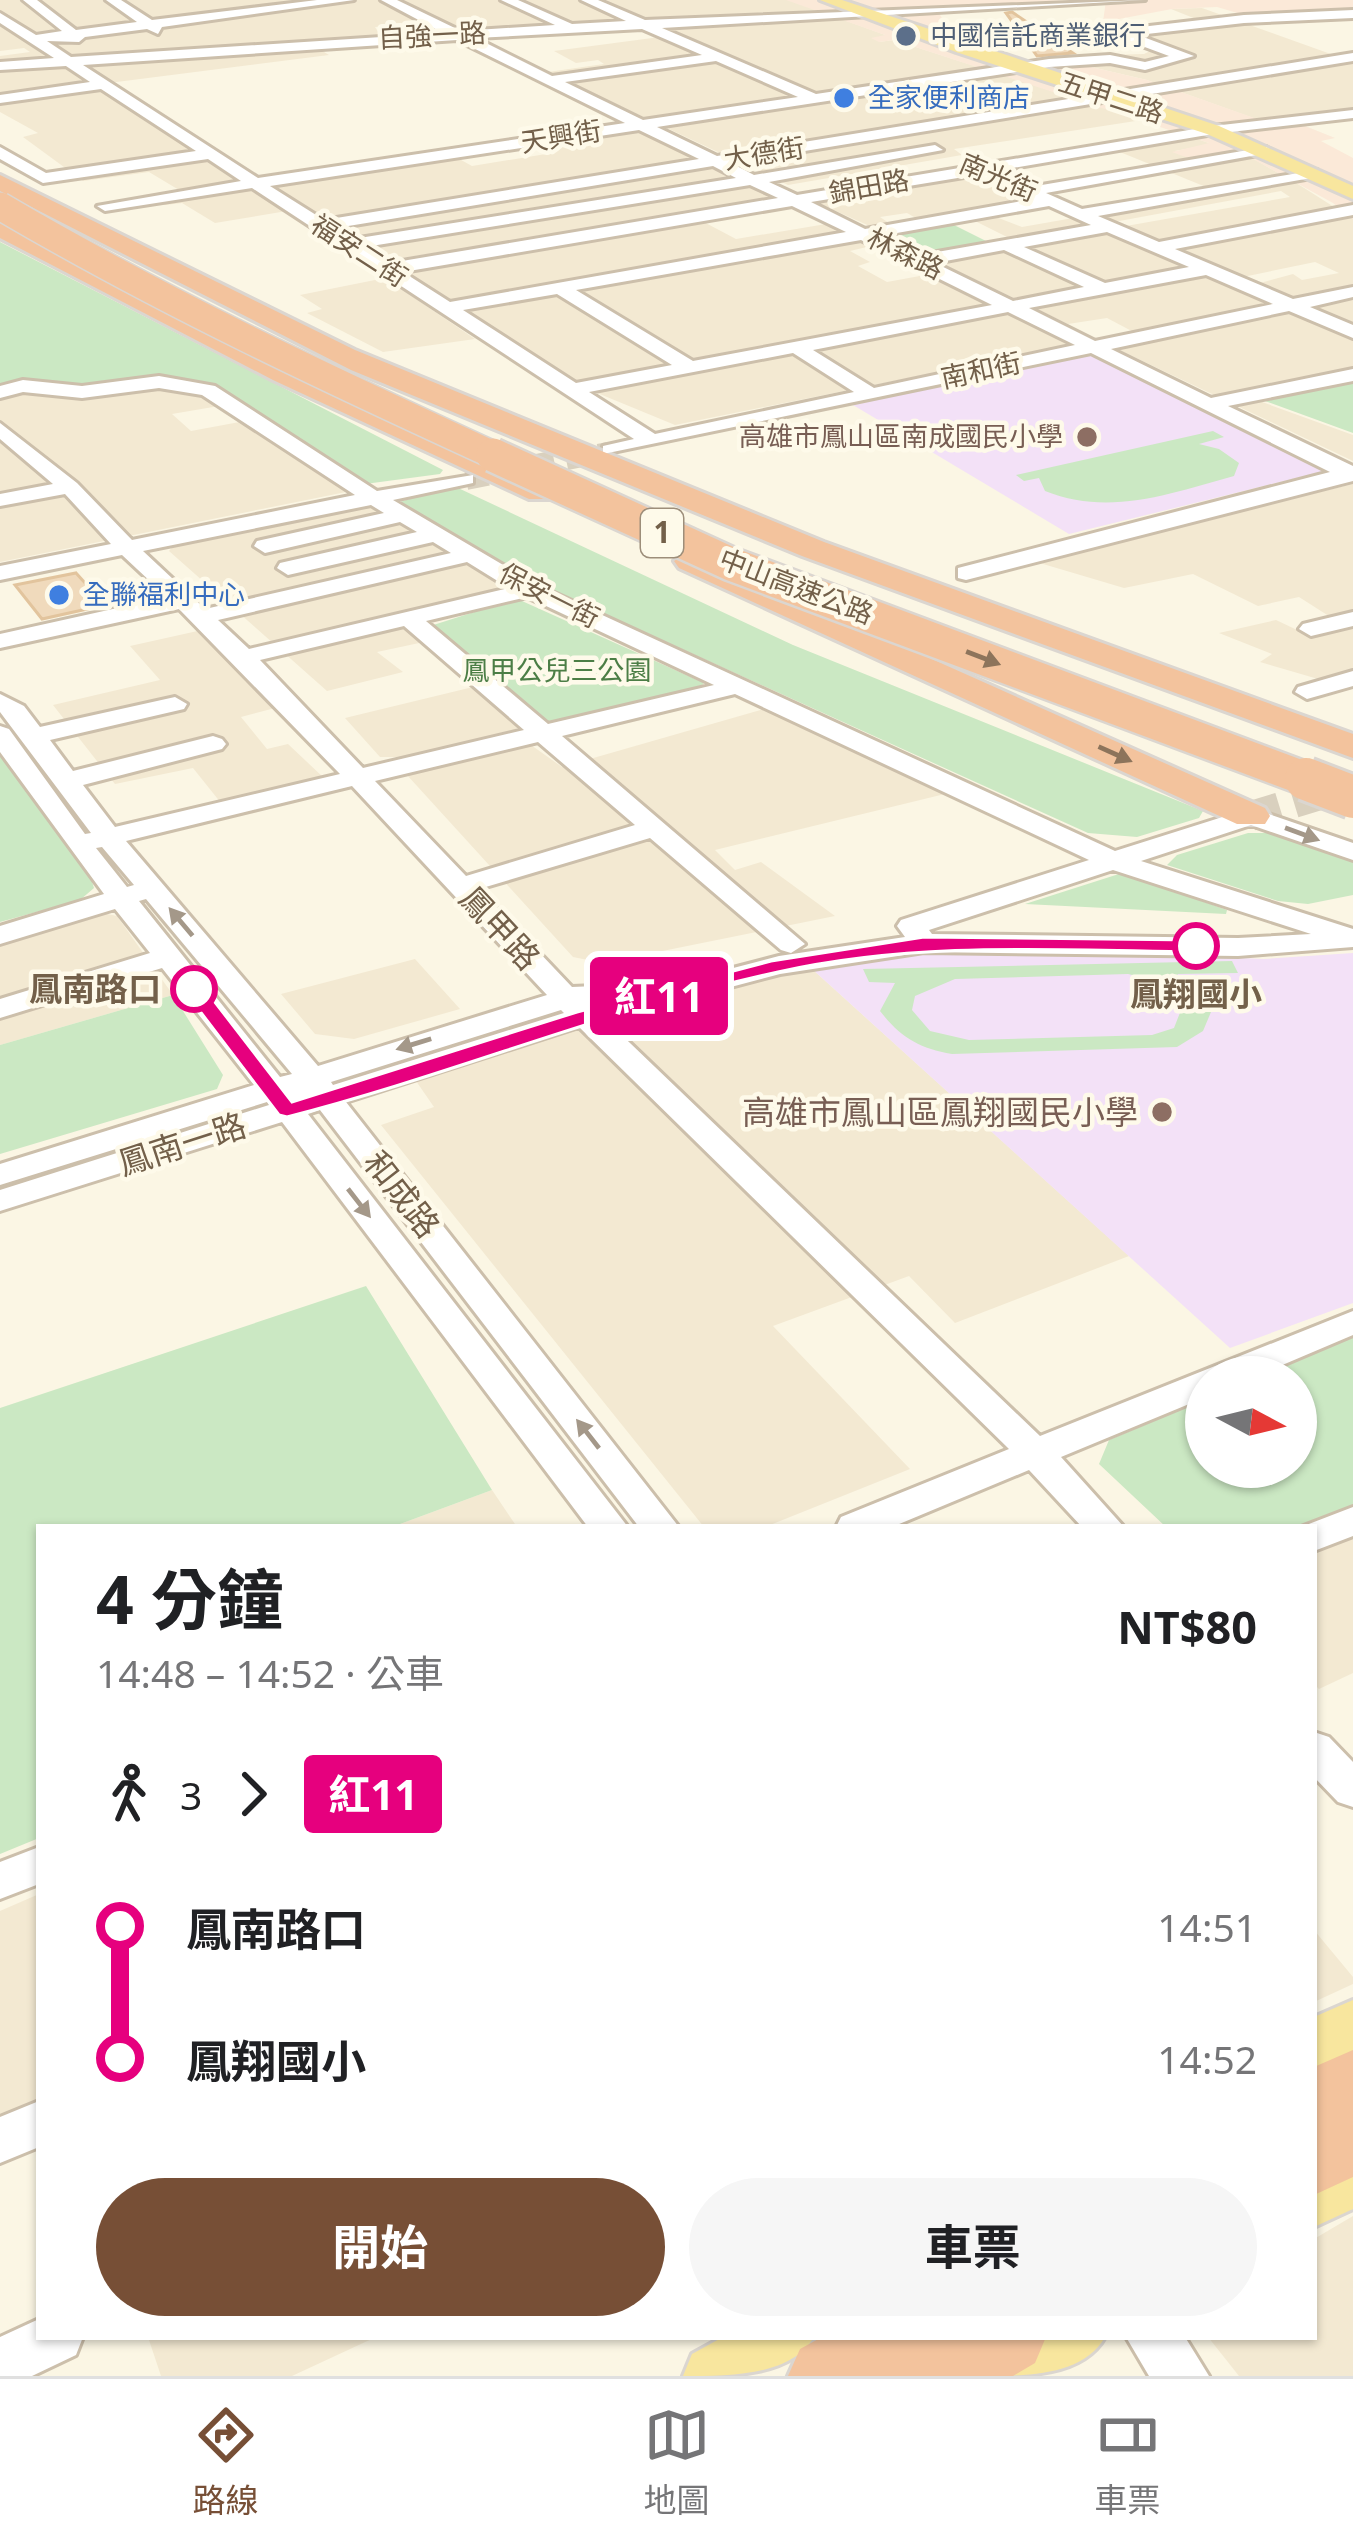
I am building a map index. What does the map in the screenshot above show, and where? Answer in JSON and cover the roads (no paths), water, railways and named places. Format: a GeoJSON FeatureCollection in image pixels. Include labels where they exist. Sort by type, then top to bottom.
{"type":"FeatureCollection","features":[{"type":"Feature","properties":{"kind":"highway"},"geometry":{"type":"LineString","coordinates":[[0,182],[71,219]]}},
{"type":"Feature","properties":{"kind":"highway"},"geometry":{"type":"LineString","coordinates":[[0,182],[332,351],[598,468],[713,529]]}},
{"type":"Feature","properties":{"kind":"highway","name":"中山高速公路"},"geometry":{"type":"LineString","coordinates":[[0,182],[101,249],[319,360],[713,529],[1353,767]]}},
{"type":"Feature","properties":{"kind":"highway","name":"中山高速公路"},"geometry":{"type":"LineString","coordinates":[[0,206],[80,253],[301,367],[731,564],[1353,797]]}},
{"type":"Feature","properties":{"kind":"highway"},"geometry":{"type":"LineString","coordinates":[[0,224],[283,374],[1251,816]]}},
{"type":"Feature","properties":{"kind":"highway"},"geometry":{"type":"LineString","coordinates":[[332,351],[813,549],[1353,747]]}},
{"type":"Feature","properties":{"kind":"highway"},"geometry":{"type":"LineString","coordinates":[[283,374],[585,507],[654,530]]}},
{"type":"Feature","properties":{"kind":"highway"},"geometry":{"type":"LineString","coordinates":[[1317,2101],[1353,2081]]}},
{"type":"Feature","properties":{"kind":"highway"},"geometry":{"type":"LineString","coordinates":[[826,2376],[891,2340]]}},
{"type":"Feature","properties":{"kind":"highway"},"geometry":{"type":"LineString","coordinates":[[940,2376],[1003,2340]]}},
{"type":"Feature","properties":{"kind":"main road","name":"五甲二路"},"geometry":{"type":"LineString","coordinates":[[828,0],[1213,130],[1353,194]]}},
{"type":"Feature","properties":{"kind":"main road"},"geometry":{"type":"LineString","coordinates":[[1317,2043],[1353,2024]]}},
{"type":"Feature","properties":{"kind":"main road"},"geometry":{"type":"LineString","coordinates":[[714,2376],[778,2340]]}},
{"type":"Feature","properties":{"kind":"main road"},"geometry":{"type":"LineString","coordinates":[[1010,2376],[1069,2340]]}},
{"type":"Feature","properties":{"kind":"street"},"geometry":{"type":"LineString","coordinates":[[29,0],[77,36]]}},
{"type":"Feature","properties":{"kind":"street"},"geometry":{"type":"LineString","coordinates":[[112,0],[188,52]]}},
{"type":"Feature","properties":{"kind":"street"},"geometry":{"type":"LineString","coordinates":[[10,45],[155,28],[223,27],[177,0]]}},
{"type":"Feature","properties":{"kind":"street"},"geometry":{"type":"LineString","coordinates":[[238,0],[303,25],[327,42]]}},
{"type":"Feature","properties":{"kind":"street","name":"林森路"},"geometry":{"type":"LineString","coordinates":[[387,0],[1352,473]]}},
{"type":"Feature","properties":{"kind":"street"},"geometry":{"type":"LineString","coordinates":[[507,0],[573,28]]}},
{"type":"Feature","properties":{"kind":"street","name":"南光街"},"geometry":{"type":"LineString","coordinates":[[587,0],[1353,332]]}},
{"type":"Feature","properties":{"kind":"street"},"geometry":{"type":"LineString","coordinates":[[755,36],[942,9],[1139,0]]}},
{"type":"Feature","properties":{"kind":"street"},"geometry":{"type":"LineString","coordinates":[[942,9],[984,1]]}},
{"type":"Feature","properties":{"kind":"street"},"geometry":{"type":"LineString","coordinates":[[155,28],[207,17],[341,3]]}},
{"type":"Feature","properties":{"kind":"street"},"geometry":{"type":"LineString","coordinates":[[1202,5],[1292,35]]}},
{"type":"Feature","properties":{"kind":"street"},"geometry":{"type":"LineString","coordinates":[[490,15],[649,7]]}},
{"type":"Feature","properties":{"kind":"street"},"geometry":{"type":"LineString","coordinates":[[1245,73],[1120,33],[1244,19],[1353,14]]}},
{"type":"Feature","properties":{"kind":"street"},"geometry":{"type":"LineString","coordinates":[[424,18],[466,16],[497,32]]}},
{"type":"Feature","properties":{"kind":"street","name":"自強一路"},"geometry":{"type":"LineString","coordinates":[[0,66],[497,32],[873,16]]}},
{"type":"Feature","properties":{"kind":"street","name":"福安二街"},"geometry":{"type":"LineString","coordinates":[[0,17],[651,442]]}},
{"type":"Feature","properties":{"kind":"street"},"geometry":{"type":"LineString","coordinates":[[240,37],[258,47]]}},
{"type":"Feature","properties":{"kind":"street"},"geometry":{"type":"LineString","coordinates":[[691,45],[735,39]]}},
{"type":"Feature","properties":{"kind":"street"},"geometry":{"type":"LineString","coordinates":[[1093,43],[1133,40]]}},
{"type":"Feature","properties":{"kind":"street"},"geometry":{"type":"LineString","coordinates":[[1323,45],[1352,58]]}},
{"type":"Feature","properties":{"kind":"street"},"geometry":{"type":"LineString","coordinates":[[962,49],[1006,47]]}},
{"type":"Feature","properties":{"kind":"street"},"geometry":{"type":"LineString","coordinates":[[550,80],[718,56]]}},
{"type":"Feature","properties":{"kind":"street","name":"天興街"},"geometry":{"type":"LineString","coordinates":[[105,206],[1017,67],[1109,58],[1145,66],[1198,59]]}},
{"type":"Feature","properties":{"kind":"street","name":"大德街"},"geometry":{"type":"LineString","coordinates":[[320,226],[1101,95],[1352,58]]}},
{"type":"Feature","properties":{"kind":"street"},"geometry":{"type":"LineString","coordinates":[[0,98],[100,86]]}},
{"type":"Feature","properties":{"kind":"street","name":"錦田路"},"geometry":{"type":"LineString","coordinates":[[387,269],[1213,130],[1348,117]]}},
{"type":"Feature","properties":{"kind":"street"},"geometry":{"type":"LineString","coordinates":[[680,144],[702,140]]}},
{"type":"Feature","properties":{"kind":"street"},"geometry":{"type":"LineString","coordinates":[[1095,149],[1202,192]]}},
{"type":"Feature","properties":{"kind":"street"},"geometry":{"type":"LineString","coordinates":[[350,245],[935,151]]}},
{"type":"Feature","properties":{"kind":"street"},"geometry":{"type":"LineString","coordinates":[[0,152],[43,178],[210,154]]}},
{"type":"Feature","properties":{"kind":"street"},"geometry":{"type":"LineString","coordinates":[[1030,192],[1266,152]]}},
{"type":"Feature","properties":{"kind":"street"},"geometry":{"type":"LineString","coordinates":[[361,167],[392,187]]}},
{"type":"Feature","properties":{"kind":"street"},"geometry":{"type":"LineString","coordinates":[[1081,214],[1311,173]]}},
{"type":"Feature","properties":{"kind":"street"},"geometry":{"type":"LineString","coordinates":[[409,198],[495,251]]}},
{"type":"Feature","properties":{"kind":"street"},"geometry":{"type":"LineString","coordinates":[[446,308],[1051,201]]}},
{"type":"Feature","properties":{"kind":"street"},"geometry":{"type":"LineString","coordinates":[[1158,247],[1353,210]]}},
{"type":"Feature","properties":{"kind":"street"},"geometry":{"type":"LineString","coordinates":[[950,219],[1103,289]]}},
{"type":"Feature","properties":{"kind":"street"},"geometry":{"type":"LineString","coordinates":[[918,261],[1110,226]]}},
{"type":"Feature","properties":{"kind":"street"},"geometry":{"type":"LineString","coordinates":[[572,390],[1208,269]]}},
{"type":"Feature","properties":{"kind":"street"},"geometry":{"type":"LineString","coordinates":[[560,288],[688,368]]}},
{"type":"Feature","properties":{"kind":"street","name":"南和街"},"geometry":{"type":"LineString","coordinates":[[610,450],[1353,292]]}},
{"type":"Feature","properties":{"kind":"street"},"geometry":{"type":"LineString","coordinates":[[791,348],[871,394]]}},
{"type":"Feature","properties":{"kind":"street"},"geometry":{"type":"LineString","coordinates":[[1210,404],[1353,375]]}},
{"type":"Feature","properties":{"kind":"street","name":"保安一街"},"geometry":{"type":"LineString","coordinates":[[0,392],[23,386],[82,392],[159,382],[208,390],[529,590],[1114,861],[1305,926]]}},
{"type":"Feature","properties":{"kind":"street","name":"鳳甲路"},"geometry":{"type":"LineString","coordinates":[[0,429],[70,487],[127,548],[244,657],[575,1007],[1035,1453],[1102,1524]]}},
{"type":"Feature","properties":{"kind":"street"},"geometry":{"type":"LineString","coordinates":[[966,573],[1352,473]]}},
{"type":"Feature","properties":{"kind":"street"},"geometry":{"type":"LineString","coordinates":[[0,573],[466,479]]}},
{"type":"Feature","properties":{"kind":"street"},"geometry":{"type":"LineString","coordinates":[[0,500],[70,487]]}},
{"type":"Feature","properties":{"kind":"street"},"geometry":{"type":"LineString","coordinates":[[265,546],[402,515]]}},
{"type":"Feature","properties":{"kind":"street"},"geometry":{"type":"LineString","coordinates":[[288,568],[435,535]]}},
{"type":"Feature","properties":{"kind":"street"},"geometry":{"type":"LineString","coordinates":[[0,641],[469,555]]}},
{"type":"Feature","properties":{"kind":"street"},"geometry":{"type":"LineString","coordinates":[[244,657],[529,590]]}},
{"type":"Feature","properties":{"kind":"street"},"geometry":{"type":"LineString","coordinates":[[1311,629],[1353,619]]}},
{"type":"Feature","properties":{"kind":"street"},"geometry":{"type":"LineString","coordinates":[[410,620],[791,944]]}},
{"type":"Feature","properties":{"kind":"street"},"geometry":{"type":"LineString","coordinates":[[1307,692],[1353,678]]}},
{"type":"Feature","properties":{"kind":"street"},"geometry":{"type":"LineString","coordinates":[[78,844],[739,686]]}},
{"type":"Feature","properties":{"kind":"street","name":"和成路"},"geometry":{"type":"LineString","coordinates":[[0,701],[15,711],[109,838],[319,1087],[658,1524]]}},
{"type":"Feature","properties":{"kind":"street"},"geometry":{"type":"LineString","coordinates":[[34,736],[176,704]]}},
{"type":"Feature","properties":{"kind":"street","name":"和成路"},"geometry":{"type":"LineString","coordinates":[[0,734],[78,844],[607,1524]]}},
{"type":"Feature","properties":{"kind":"street"},"geometry":{"type":"LineString","coordinates":[[66,781],[213,744]]}},
{"type":"Feature","properties":{"kind":"street"},"geometry":{"type":"LineString","coordinates":[[918,934],[1251,816],[1353,852]]}},
{"type":"Feature","properties":{"kind":"street"},"geometry":{"type":"LineString","coordinates":[[461,886],[654,828]]}},
{"type":"Feature","properties":{"kind":"street"},"geometry":{"type":"LineString","coordinates":[[0,935],[153,888]]}},
{"type":"Feature","properties":{"kind":"street","name":"鳳南一路"},"geometry":{"type":"LineString","coordinates":[[0,1201],[319,1087],[791,944],[918,934],[1221,932],[1353,917]]}},
{"type":"Feature","properties":{"kind":"street"},"geometry":{"type":"LineString","coordinates":[[1305,926],[1353,938]]}},
{"type":"Feature","properties":{"kind":"street","name":"鳳南一路"},"geometry":{"type":"LineString","coordinates":[[575,1007],[918,934],[1283,946],[1353,938]]}},
{"type":"Feature","properties":{"kind":"street"},"geometry":{"type":"LineString","coordinates":[[0,1009],[168,957]]}},
{"type":"Feature","properties":{"kind":"street","name":"鳳南一路"},"geometry":{"type":"LineString","coordinates":[[0,1175],[279,1100]]}},
{"type":"Feature","properties":{"kind":"street"},"geometry":{"type":"LineString","coordinates":[[1271,1356],[1353,1322]]}},
{"type":"Feature","properties":{"kind":"street"},"geometry":{"type":"LineString","coordinates":[[862,1524],[1185,1392]]}},
{"type":"Feature","properties":{"kind":"street"},"geometry":{"type":"LineString","coordinates":[[1317,1536],[1353,1521]]}},
{"type":"Feature","properties":{"kind":"street"},"geometry":{"type":"LineString","coordinates":[[1317,1752],[1353,1790]]}},
{"type":"Feature","properties":{"kind":"street"},"geometry":{"type":"LineString","coordinates":[[0,1882],[36,1866]]}},
{"type":"Feature","properties":{"kind":"street"},"geometry":{"type":"LineString","coordinates":[[0,2141],[36,2124]]}},
{"type":"Feature","properties":{"kind":"street"},"geometry":{"type":"LineString","coordinates":[[0,2364],[51,2340]]}},
{"type":"Feature","properties":{"kind":"street"},"geometry":{"type":"LineString","coordinates":[[1154,2340],[1182,2376]]}},
{"type":"Feature","properties":{"kind":"tunnel"},"geometry":{"type":"LineString","coordinates":[[572,458],[608,451]]}},
{"type":"Feature","properties":{"kind":"tunnel"},"geometry":{"type":"LineString","coordinates":[[466,479],[587,455]]}},
{"type":"Feature","properties":{"kind":"tunnel"},"geometry":{"type":"LineString","coordinates":[[1251,816],[1346,787]]}},
{"type":"Feature","properties":{"kind":"place","name":"中國信託商業銀行"},"geometry":{"type":"Point","coordinates":[906,36]}},
{"type":"Feature","properties":{"kind":"place","name":"全家便利商店"},"geometry":{"type":"Point","coordinates":[844,98]}},
{"type":"Feature","properties":{"kind":"place","name":"高雄市鳳山區南成國民小學"},"geometry":{"type":"Point","coordinates":[1087,437]}},
{"type":"Feature","properties":{"kind":"place","name":"全聯福利中心"},"geometry":{"type":"Point","coordinates":[59,595]}},
{"type":"Feature","properties":{"kind":"place","name":"鳳翔國小"},"geometry":{"type":"Point","coordinates":[1196,946]}},
{"type":"Feature","properties":{"kind":"place","name":"鳳南路口"},"geometry":{"type":"Point","coordinates":[194,989]}},
{"type":"Feature","properties":{"kind":"place","name":"高雄市鳳山區鳳翔國民小學"},"geometry":{"type":"Point","coordinates":[1162,1112]}},
{"type":"Feature","properties":{"kind":"park label","name":"鳳甲公兒三公園"},"geometry":{"type":"Point","coordinates":[557,671]}}]}
